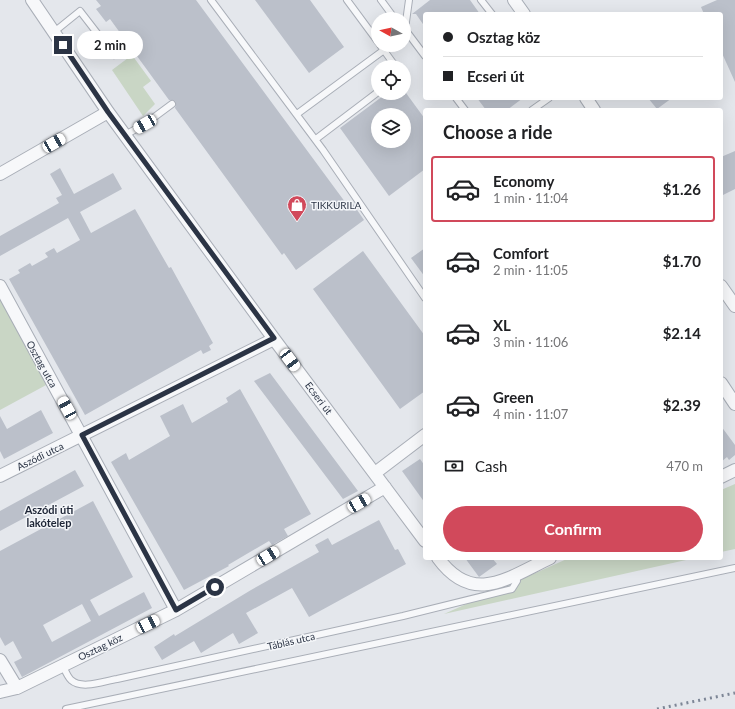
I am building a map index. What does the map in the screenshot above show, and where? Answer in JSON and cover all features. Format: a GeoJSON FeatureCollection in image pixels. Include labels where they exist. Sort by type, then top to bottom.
{"type":"FeatureCollection","features":[{"type":"Feature","properties":{"kind":"street","name":"Ecseri út"},"geometry":{"type":"LineString","coordinates":[[32,0],[125,136],[423,538]]}},
{"type":"Feature","properties":{"kind":"street"},"geometry":{"type":"LineString","coordinates":[[514,0],[523,12]]}},
{"type":"Feature","properties":{"kind":"street"},"geometry":{"type":"LineString","coordinates":[[0,174],[108,112]]}},
{"type":"Feature","properties":{"kind":"street","name":"Osztag utca"},"geometry":{"type":"LineString","coordinates":[[0,286],[176,610]]}},
{"type":"Feature","properties":{"kind":"street"},"geometry":{"type":"LineString","coordinates":[[723,289],[735,306]]}},
{"type":"Feature","properties":{"kind":"street","name":"Aszódi utca"},"geometry":{"type":"LineString","coordinates":[[0,476],[274,338]]}},
{"type":"Feature","properties":{"kind":"street"},"geometry":{"type":"LineString","coordinates":[[723,386],[735,404]]}},
{"type":"Feature","properties":{"kind":"street"},"geometry":{"type":"LineString","coordinates":[[375,473],[423,437]]}},
{"type":"Feature","properties":{"kind":"street"},"geometry":{"type":"LineString","coordinates":[[723,475],[735,470]]}},
{"type":"Feature","properties":{"kind":"street","name":"Osztag köz"},"geometry":{"type":"LineString","coordinates":[[0,692],[17,688],[176,610],[385,487]]}},
{"type":"Feature","properties":{"kind":"street"},"geometry":{"type":"LineString","coordinates":[[440,560],[456,578],[472,584],[484,586],[495,584],[546,560]]}},
{"type":"Feature","properties":{"kind":"street"},"geometry":{"type":"LineString","coordinates":[[0,660],[17,688]]}},
{"type":"Feature","properties":{"kind":"lane"},"geometry":{"type":"LineString","coordinates":[[211,0],[316,139],[423,295]]}},
{"type":"Feature","properties":{"kind":"lane"},"geometry":{"type":"LineString","coordinates":[[347,0],[371,33]]}},
{"type":"Feature","properties":{"kind":"lane"},"geometry":{"type":"LineString","coordinates":[[381,0],[390,12]]}},
{"type":"Feature","properties":{"kind":"lane"},"geometry":{"type":"LineString","coordinates":[[407,12],[409,0]]}},
{"type":"Feature","properties":{"kind":"lane"},"geometry":{"type":"LineString","coordinates":[[481,0],[490,12]]}},
{"type":"Feature","properties":{"kind":"lane"},"geometry":{"type":"LineString","coordinates":[[54,32],[80,11],[114,55]]}},
{"type":"Feature","properties":{"kind":"lane"},"geometry":{"type":"LineString","coordinates":[[411,38],[423,53]]}},
{"type":"Feature","properties":{"kind":"lane"},"geometry":{"type":"LineString","coordinates":[[297,114],[377,52]]}},
{"type":"Feature","properties":{"kind":"lane"},"geometry":{"type":"LineString","coordinates":[[316,139],[371,97]]}},
{"type":"Feature","properties":{"kind":"lane"},"geometry":{"type":"LineString","coordinates":[[535,108],[546,100]]}},
{"type":"Feature","properties":{"kind":"lane"},"geometry":{"type":"LineString","coordinates":[[125,136],[145,124],[172,104]]}},
{"type":"Feature","properties":{"kind":"lane"},"geometry":{"type":"LineString","coordinates":[[66,709],[735,568]]}},
{"type":"Feature","properties":{"kind":"lane","name":"Táblás utca"},"geometry":{"type":"LineString","coordinates":[[63,666],[69,679],[79,684],[84,685],[117,679],[403,616],[505,590],[512,588],[517,581],[516,574]]}},
{"type":"Feature","properties":{"kind":"green space"},"geometry":{"type":"Polygon","coordinates":[[[132,55],[151,81],[143,87],[155,104],[143,116],[112,70],[132,55]]]}},
{"type":"Feature","properties":{"kind":"green space"},"geometry":{"type":"Polygon","coordinates":[[[0,295],[48,384],[0,410],[0,295]]]}},
{"type":"Feature","properties":{"kind":"green space"},"geometry":{"type":"Polygon","coordinates":[[[735,484],[735,549],[723,552],[723,489],[735,484]]]}},
{"type":"Feature","properties":{"kind":"green space"},"geometry":{"type":"Polygon","coordinates":[[[565,560],[686,560],[444,614],[565,560]]]}},
{"type":"Feature","properties":{"kind":"building"},"geometry":{"type":"Polygon","coordinates":[[[96,0],[196,0],[348,206],[353,204],[364,220],[296,270],[284,253],[282,255],[175,108],[175,101],[169,100],[110,19],[106,22],[96,9],[101,6],[96,0]]]}},
{"type":"Feature","properties":{"kind":"building"},"geometry":{"type":"Polygon","coordinates":[[[255,0],[310,0],[344,47],[309,73],[255,0]]]}},
{"type":"Feature","properties":{"kind":"building"},"geometry":{"type":"Polygon","coordinates":[[[430,0],[470,0],[479,12],[423,12],[423,24],[416,14],[412,14],[430,0]]]}},
{"type":"Feature","properties":{"kind":"building"},"geometry":{"type":"Polygon","coordinates":[[[717,0],[735,0],[735,82],[723,55],[723,12],[703,12],[701,7],[717,0]]]}},
{"type":"Feature","properties":{"kind":"building"},"geometry":{"type":"Polygon","coordinates":[[[378,100],[411,100],[423,116],[423,170],[389,196],[340,128],[378,100]]]}},
{"type":"Feature","properties":{"kind":"building"},"geometry":{"type":"Polygon","coordinates":[[[478,100],[520,100],[510,108],[484,108],[478,100]]]}},
{"type":"Feature","properties":{"kind":"building"},"geometry":{"type":"Polygon","coordinates":[[[650,100],[669,100],[658,108],[656,108],[650,100]]]}},
{"type":"Feature","properties":{"kind":"building"},"geometry":{"type":"Polygon","coordinates":[[[735,151],[735,189],[723,195],[723,156],[735,151]]]}},
{"type":"Feature","properties":{"kind":"building"},"geometry":{"type":"Polygon","coordinates":[[[60,168],[74,194],[113,173],[122,189],[80,212],[91,233],[135,209],[169,268],[171,267],[213,343],[209,346],[211,350],[203,354],[201,350],[85,415],[9,279],[20,273],[18,270],[30,263],[32,266],[48,257],[45,253],[54,248],[57,253],[80,240],[68,218],[0,256],[0,236],[59,203],[56,198],[62,195],[50,174],[60,168]]]}},
{"type":"Feature","properties":{"kind":"building"},"geometry":{"type":"Polygon","coordinates":[[[423,249],[423,274],[411,258],[423,249]]]}},
{"type":"Feature","properties":{"kind":"building"},"geometry":{"type":"Polygon","coordinates":[[[363,251],[423,333],[423,392],[400,409],[313,289],[363,251]]]}},
{"type":"Feature","properties":{"kind":"building"},"geometry":{"type":"Polygon","coordinates":[[[270,373],[358,491],[343,499],[254,381],[270,373]]]}},
{"type":"Feature","properties":{"kind":"building"},"geometry":{"type":"Polygon","coordinates":[[[240,389],[311,514],[284,529],[288,536],[272,545],[269,541],[228,565],[229,566],[184,590],[111,462],[126,453],[129,460],[170,436],[160,416],[183,404],[192,423],[228,402],[226,398],[240,389]]]}},
{"type":"Feature","properties":{"kind":"building"},"geometry":{"type":"Polygon","coordinates":[[[41,410],[53,433],[4,459],[0,451],[0,416],[7,429],[41,410]]]}},
{"type":"Feature","properties":{"kind":"building"},"geometry":{"type":"Polygon","coordinates":[[[723,429],[735,445],[735,455],[729,460],[727,457],[723,460],[723,429]]]}},
{"type":"Feature","properties":{"kind":"building"},"geometry":{"type":"Polygon","coordinates":[[[420,459],[423,463],[423,500],[402,471],[420,459]]]}},
{"type":"Feature","properties":{"kind":"building"},"geometry":{"type":"Polygon","coordinates":[[[75,470],[84,486],[0,531],[0,511],[75,470]]]}},
{"type":"Feature","properties":{"kind":"building"},"geometry":{"type":"Polygon","coordinates":[[[93,501],[133,577],[90,600],[99,616],[144,592],[152,608],[22,677],[14,662],[22,658],[13,641],[5,646],[0,637],[0,551],[93,501]],[[82,604],[43,625],[52,642],[91,621],[82,604]]]}},
{"type":"Feature","properties":{"kind":"building"},"geometry":{"type":"Polygon","coordinates":[[[379,520],[395,550],[398,549],[406,564],[309,617],[292,588],[246,613],[258,633],[239,644],[233,633],[201,653],[194,641],[162,660],[154,647],[174,634],[175,636],[251,590],[319,552],[315,545],[328,538],[332,545],[379,520]]]}},
{"type":"Feature","properties":{"kind":"building"},"geometry":{"type":"Polygon","coordinates":[[[466,560],[494,560],[497,564],[479,577],[466,560]]]}},
{"type":"Feature","properties":{"kind":"railway"},"geometry":{"type":"LineString","coordinates":[[657,709],[735,693]]}},
{"type":"Feature","properties":{"kind":"place","name":"TIKKURILA"},"geometry":{"type":"Point","coordinates":[297,222]}},
{"type":"Feature","properties":{"kind":"district","name":"Aszódi úti lakótelep"},"geometry":{"type":"Point","coordinates":[49,515]}},
{"type":"Feature","properties":{"kind":"route"},"geometry":{"type":"LineString","coordinates":[[63,45],[108,112],[274,338],[82,435],[176,610],[215,587]]}}]}
